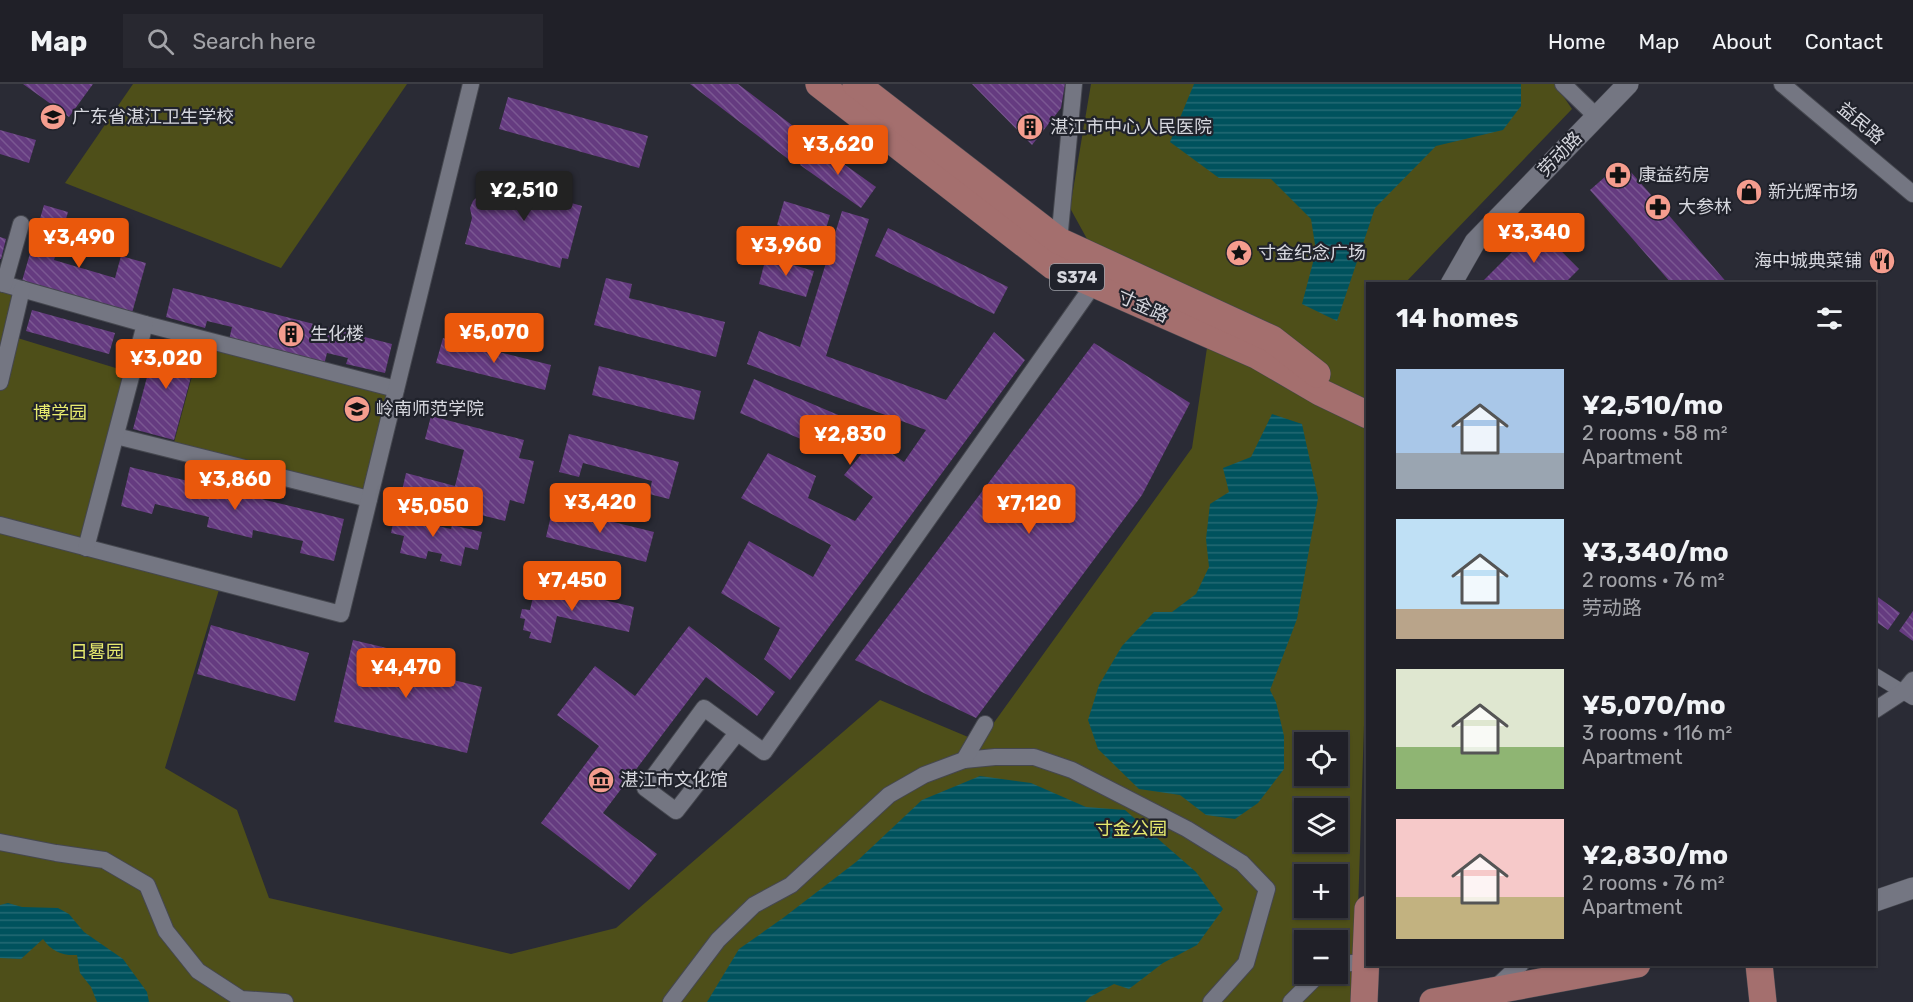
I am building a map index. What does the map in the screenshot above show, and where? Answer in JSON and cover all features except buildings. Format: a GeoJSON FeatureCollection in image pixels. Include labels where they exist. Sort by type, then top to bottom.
{"type":"FeatureCollection","features":[{"type":"Feature","properties":{"kind":"main road","name":"寸金路"},"geometry":{"type":"LineString","coordinates":[[819,84],[1053,266],[1258,356],[1320,392],[1366,413]]}},
{"type":"Feature","properties":{"kind":"main road","name":"寸金路"},"geometry":{"type":"LineString","coordinates":[[856,84],[1059,241],[1272,339],[1366,412]]}},
{"type":"Feature","properties":{"kind":"main road"},"geometry":{"type":"LineString","coordinates":[[1364,1002],[1366,962]]}},
{"type":"Feature","properties":{"kind":"main road"},"geometry":{"type":"LineString","coordinates":[[1433,1002],[1626,966]]}},
{"type":"Feature","properties":{"kind":"main road"},"geometry":{"type":"LineString","coordinates":[[1759,966],[1763,1002]]}},
{"type":"Feature","properties":{"kind":"street"},"geometry":{"type":"LineString","coordinates":[[0,525],[340,614],[471,84]]}},
{"type":"Feature","properties":{"kind":"street"},"geometry":{"type":"LineString","coordinates":[[1059,241],[1074,84]]}},
{"type":"Feature","properties":{"kind":"street"},"geometry":{"type":"LineString","coordinates":[[1563,84],[1596,117]]}},
{"type":"Feature","properties":{"kind":"street","name":"劳动路"},"geometry":{"type":"LineString","coordinates":[[1452,282],[1475,242],[1628,84]]}},
{"type":"Feature","properties":{"kind":"street","name":"益民路"},"geometry":{"type":"LineString","coordinates":[[1782,84],[1913,194]]}},
{"type":"Feature","properties":{"kind":"street"},"geometry":{"type":"LineString","coordinates":[[21,224],[2,283],[145,324],[396,389]]}},
{"type":"Feature","properties":{"kind":"street"},"geometry":{"type":"LineString","coordinates":[[737,733],[676,811],[645,788],[704,708],[764,752],[1094,284]]}},
{"type":"Feature","properties":{"kind":"street"},"geometry":{"type":"LineString","coordinates":[[0,382],[22,289]]}},
{"type":"Feature","properties":{"kind":"street"},"geometry":{"type":"LineString","coordinates":[[86,548],[145,324]]}},
{"type":"Feature","properties":{"kind":"street"},"geometry":{"type":"LineString","coordinates":[[116,436],[369,499]]}},
{"type":"Feature","properties":{"kind":"street"},"geometry":{"type":"LineString","coordinates":[[1876,675],[1910,690]]}},
{"type":"Feature","properties":{"kind":"street"},"geometry":{"type":"LineString","coordinates":[[1876,709],[1910,690]]}},
{"type":"Feature","properties":{"kind":"street"},"geometry":{"type":"LineString","coordinates":[[964,760],[984,724]]}},
{"type":"Feature","properties":{"kind":"street"},"geometry":{"type":"LineString","coordinates":[[671,1002],[718,940],[754,905],[791,885],[889,795],[924,775],[964,760],[995,757],[1034,757],[1072,770],[1186,829],[1242,863],[1267,889],[1246,963],[1211,1002]]}},
{"type":"Feature","properties":{"kind":"street"},"geometry":{"type":"LineString","coordinates":[[0,842],[104,860],[147,885],[166,931],[198,971],[241,999],[285,1002]]}},
{"type":"Feature","properties":{"kind":"street"},"geometry":{"type":"LineString","coordinates":[[1876,901],[1913,888]]}},
{"type":"Feature","properties":{"kind":"street"},"geometry":{"type":"LineString","coordinates":[[1348,963],[1366,962]]}},
{"type":"Feature","properties":{"kind":"street"},"geometry":{"type":"LineString","coordinates":[[1492,991],[1519,966]]}},
{"type":"Feature","properties":{"kind":"street"},"geometry":{"type":"LineString","coordinates":[[1291,1002],[1309,984]]}},
{"type":"Feature","properties":{"kind":"green space"},"geometry":{"type":"Polygon","coordinates":[[[133,84],[407,84],[281,268],[65,183],[133,84]]]}},
{"type":"Feature","properties":{"kind":"green space","name":"寸金公园"},"geometry":{"type":"Polygon","coordinates":[[[1091,84],[1555,84],[1572,109],[1406,282],[1366,282],[1366,664],[1355,1002],[0,1002],[0,283],[22,289],[11,336],[132,373],[86,548],[221,583],[165,768],[237,810],[269,898],[511,954],[616,928],[880,700],[980,742],[1192,448],[1214,301],[1092,248],[1070,208],[1091,84]]]}},
{"type":"Feature","properties":{"kind":"green space"},"geometry":{"type":"Polygon","coordinates":[[[202,339],[396,389],[369,499],[172,450],[202,339]]]}},
{"type":"Feature","properties":{"kind":"water"},"geometry":{"type":"Polygon","coordinates":[[[1194,84],[1521,84],[1521,106],[1503,130],[1436,146],[1375,208],[1337,321],[1302,304],[1316,251],[1311,219],[1271,179],[1219,178],[1170,142],[1194,84]]]}},
{"type":"Feature","properties":{"kind":"water"},"geometry":{"type":"Polygon","coordinates":[[[1272,414],[1302,424],[1318,498],[1297,619],[1270,690],[1276,702],[1284,736],[1284,769],[1258,803],[1235,819],[1206,815],[1180,795],[1139,789],[1098,749],[1088,720],[1099,685],[1122,646],[1154,612],[1172,612],[1196,594],[1209,567],[1206,539],[1210,504],[1229,492],[1223,468],[1251,457],[1272,414]]]}},
{"type":"Feature","properties":{"kind":"water"},"geometry":{"type":"Polygon","coordinates":[[[980,776],[1031,783],[1086,807],[1125,810],[1196,872],[1223,909],[1197,945],[1163,963],[1129,989],[1114,984],[1085,1002],[707,1002],[739,949],[856,862],[922,800],[980,776]]]}},
{"type":"Feature","properties":{"kind":"water"},"geometry":{"type":"Polygon","coordinates":[[[8,903],[22,907],[58,908],[69,914],[84,932],[123,959],[147,992],[149,1002],[97,1002],[91,987],[80,973],[77,955],[58,952],[43,939],[21,959],[0,958],[0,905],[8,903]]]}},
{"type":"Feature","properties":{"kind":"place","name":"广东省湛江卫生学校"},"geometry":{"type":"Point","coordinates":[53,117]}},
{"type":"Feature","properties":{"kind":"place","name":"湛江市中心人民医院"},"geometry":{"type":"Point","coordinates":[1030,127]}},
{"type":"Feature","properties":{"kind":"place","name":"康益药房"},"geometry":{"type":"Point","coordinates":[1618,175]}},
{"type":"Feature","properties":{"kind":"place","name":"新光辉市场"},"geometry":{"type":"Point","coordinates":[1749,192]}},
{"type":"Feature","properties":{"kind":"place","name":"大参林"},"geometry":{"type":"Point","coordinates":[1658,207]}},
{"type":"Feature","properties":{"kind":"place","name":"寸金纪念广场"},"geometry":{"type":"Point","coordinates":[1239,253]}},
{"type":"Feature","properties":{"kind":"place","name":"海中城典菜铺"},"geometry":{"type":"Point","coordinates":[1882,261]}},
{"type":"Feature","properties":{"kind":"place","name":"生化楼"},"geometry":{"type":"Point","coordinates":[291,334]}},
{"type":"Feature","properties":{"kind":"place","name":"岭南师范学院"},"geometry":{"type":"Point","coordinates":[357,409]}},
{"type":"Feature","properties":{"kind":"place","name":"湛江市文化馆"},"geometry":{"type":"Point","coordinates":[601,780]}},
{"type":"Feature","properties":{"kind":"park label","name":"博学园"},"geometry":{"type":"Point","coordinates":[60,413]}},
{"type":"Feature","properties":{"kind":"park label","name":"日晷园"},"geometry":{"type":"Point","coordinates":[97,652]}}]}
